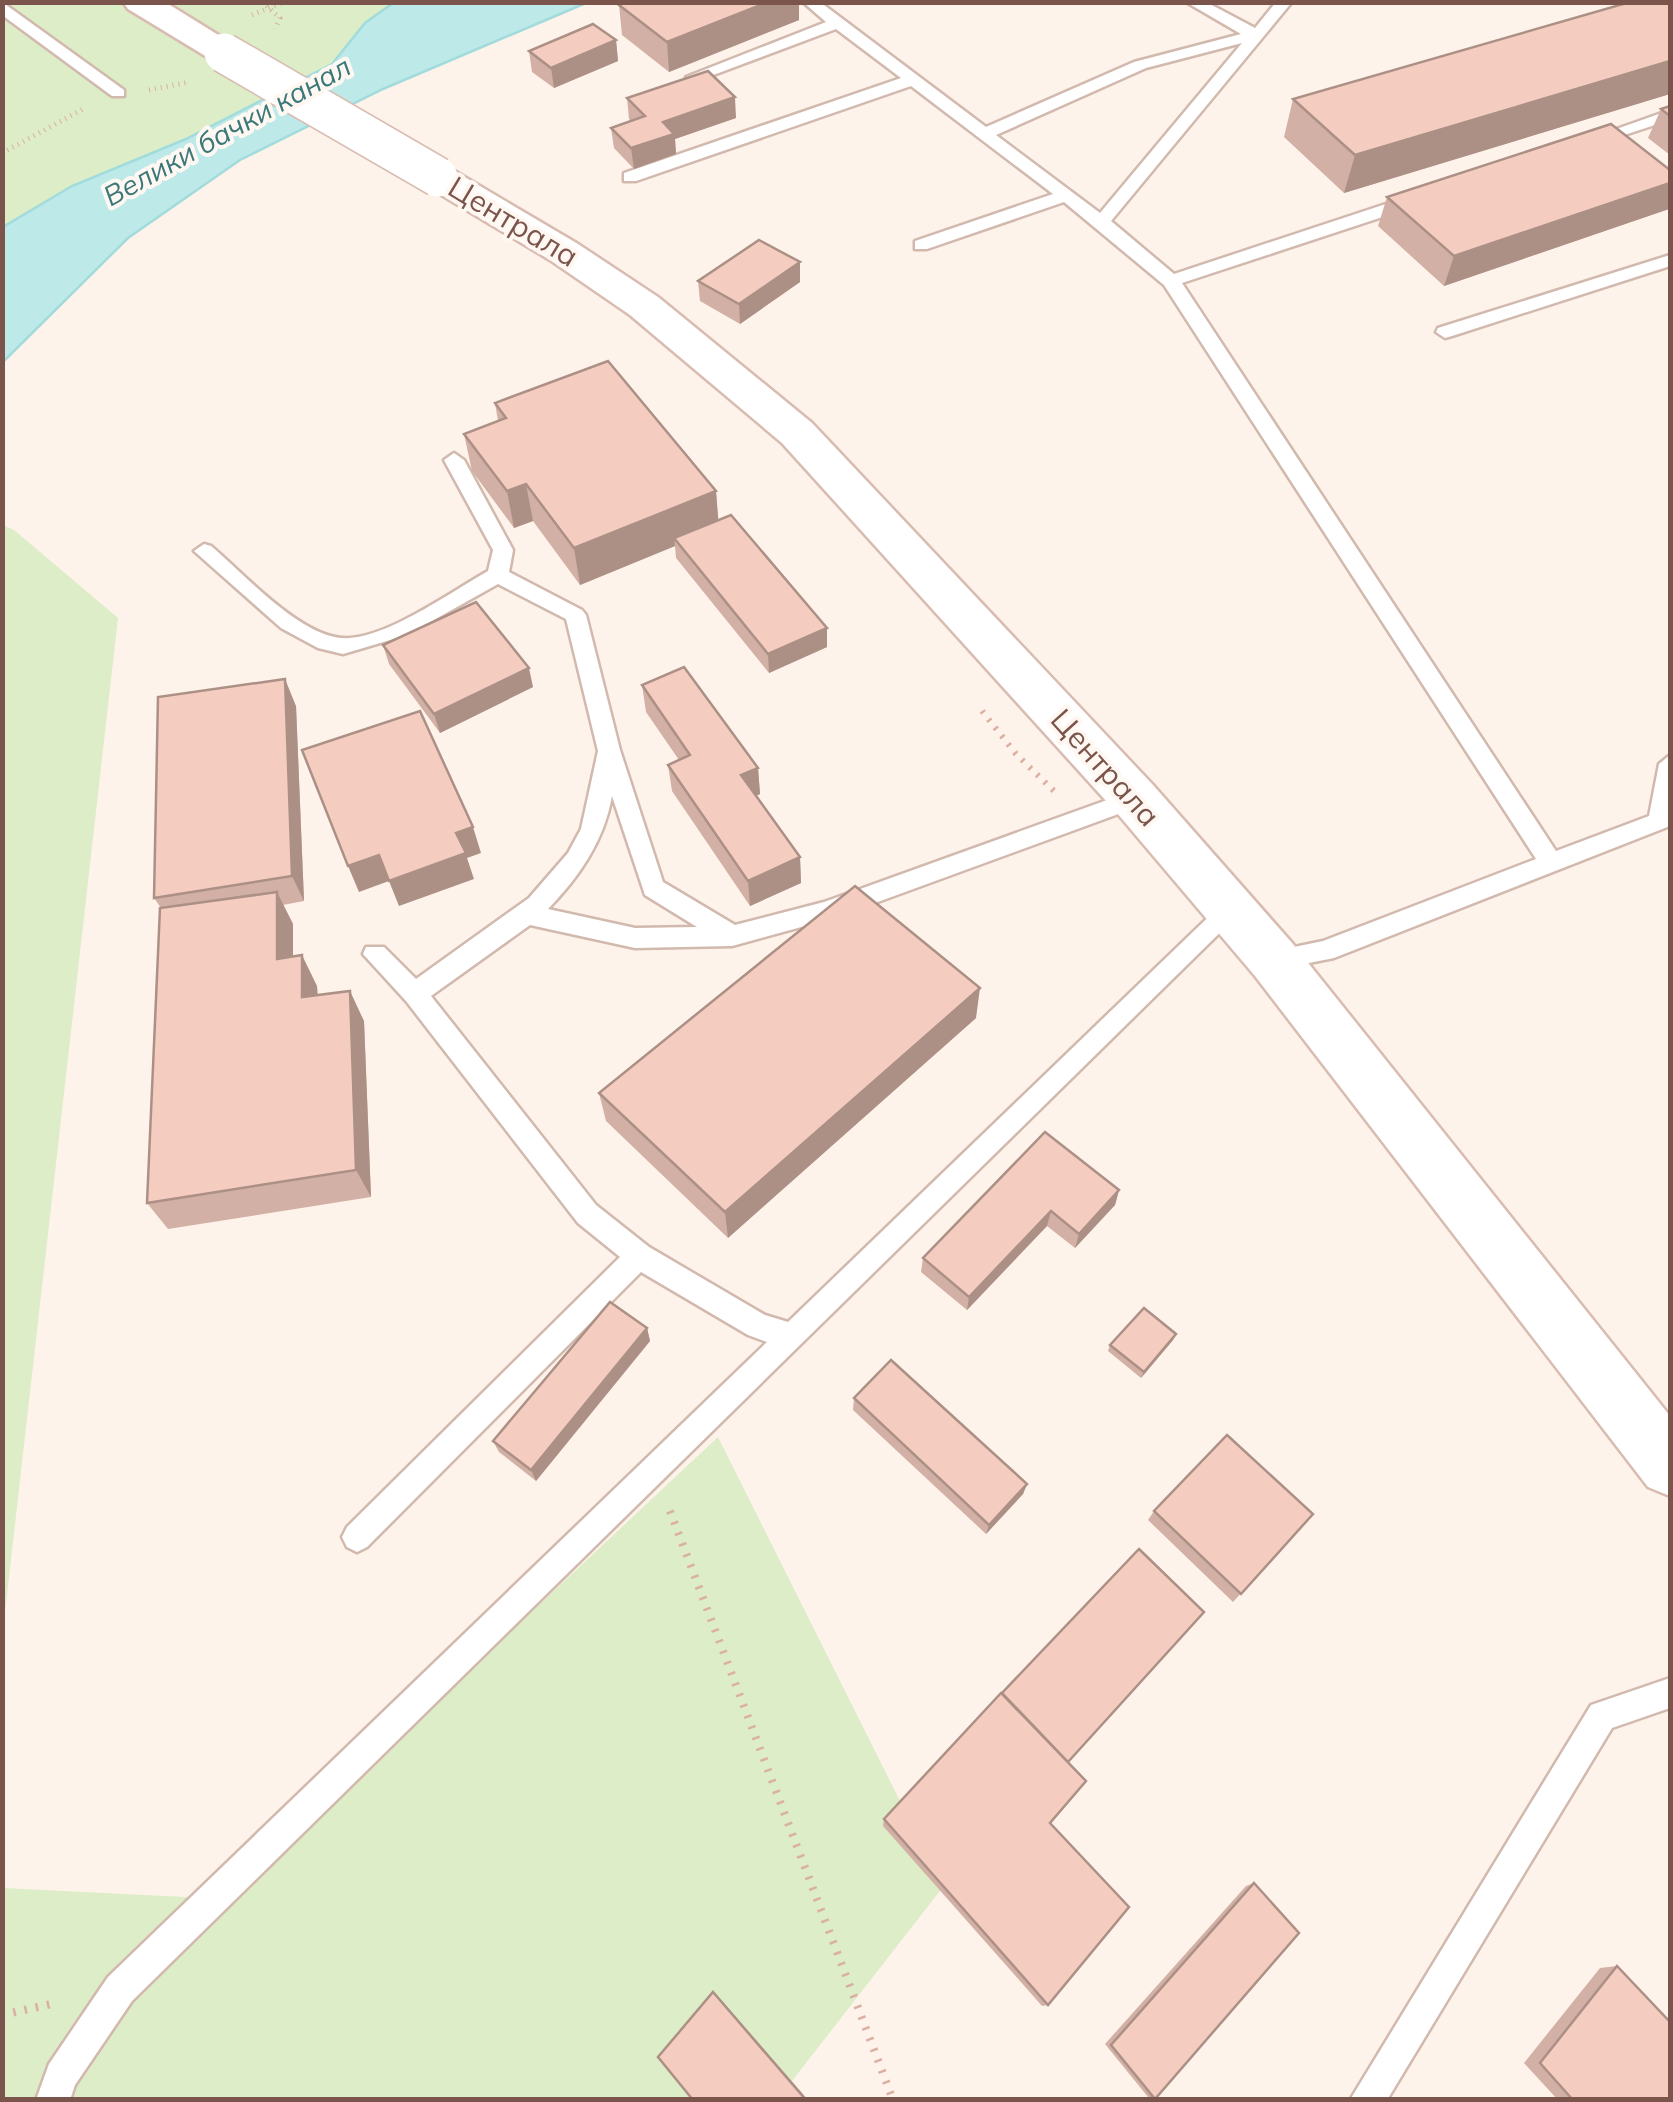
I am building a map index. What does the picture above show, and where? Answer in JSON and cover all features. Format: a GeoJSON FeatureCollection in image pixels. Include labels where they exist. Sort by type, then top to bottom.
{"type":"FeatureCollection","features":[{"type":"Feature","properties":{"kind":"main road","name":"Централа"},"geometry":{"type":"LineString","coordinates":[[140,2],[564,252],[644,306],[797,433],[1135,799],[1274,960],[1670,1465]]}},
{"type":"Feature","properties":{"kind":"lane"},"geometry":{"type":"LineString","coordinates":[[810,2],[1101,222],[1171,282],[1550,861]]}},
{"type":"Feature","properties":{"kind":"lane"},"geometry":{"type":"LineString","coordinates":[[1193,2],[1255,35]]}},
{"type":"Feature","properties":{"kind":"lane"},"geometry":{"type":"LineString","coordinates":[[1101,222],[1286,2]]}},
{"type":"Feature","properties":{"kind":"lane"},"geometry":{"type":"LineString","coordinates":[[2,6],[118,93]]}},
{"type":"Feature","properties":{"kind":"lane"},"geometry":{"type":"LineString","coordinates":[[694,77],[837,24]]}},
{"type":"Feature","properties":{"kind":"lane"},"geometry":{"type":"LineString","coordinates":[[984,134],[1140,64],[1255,35]]}},
{"type":"Feature","properties":{"kind":"lane"},"geometry":{"type":"LineString","coordinates":[[630,177],[912,80]]}},
{"type":"Feature","properties":{"kind":"lane"},"geometry":{"type":"LineString","coordinates":[[1578,146],[1670,115]]}},
{"type":"Feature","properties":{"kind":"lane"},"geometry":{"type":"LineString","coordinates":[[1171,282],[1430,195]]}},
{"type":"Feature","properties":{"kind":"lane"},"geometry":{"type":"LineString","coordinates":[[921,245],[1065,196]]}},
{"type":"Feature","properties":{"kind":"lane"},"geometry":{"type":"LineString","coordinates":[[1445,332],[1670,260]]}},
{"type":"Feature","properties":{"kind":"lane"},"geometry":{"type":"LineString","coordinates":[[454,460],[502,550],[498,574]]}},
{"type":"Feature","properties":{"kind":"lane"},"geometry":{"type":"LineString","coordinates":[[204,550],[303,633],[345,646],[397,630],[498,574]]}},
{"type":"Feature","properties":{"kind":"lane"},"geometry":{"type":"LineString","coordinates":[[498,574],[575,614],[609,750],[652,888],[732,936]]}},
{"type":"Feature","properties":{"kind":"lane"},"geometry":{"type":"LineString","coordinates":[[415,994],[454,962],[530,915],[561,886],[593,827],[609,750]]}},
{"type":"Feature","properties":{"kind":"lane"},"geometry":{"type":"LineString","coordinates":[[1274,960],[1325,951],[1665,817],[1670,764]]}},
{"type":"Feature","properties":{"kind":"lane"},"geometry":{"type":"LineString","coordinates":[[530,915],[635,938],[732,936],[826,912],[1135,799]]}},
{"type":"Feature","properties":{"kind":"lane"},"geometry":{"type":"LineString","coordinates":[[53,2100],[61,2076],[120,1989],[1231,910]]}},
{"type":"Feature","properties":{"kind":"lane"},"geometry":{"type":"LineString","coordinates":[[375,954],[415,994],[587,1214],[639,1256],[758,1326],[790,1336]]}},
{"type":"Feature","properties":{"kind":"lane"},"geometry":{"type":"LineString","coordinates":[[358,1537],[639,1256]]}},
{"type":"Feature","properties":{"kind":"lane"},"geometry":{"type":"LineString","coordinates":[[1368,2100],[1602,1716],[1670,1693]]}},
{"type":"Feature","properties":{"kind":"path"},"geometry":{"type":"LineString","coordinates":[[262,2],[273,8],[284,2]]}},
{"type":"Feature","properties":{"kind":"path"},"geometry":{"type":"LineString","coordinates":[[654,1468],[892,2100]]}},
{"type":"Feature","properties":{"kind":"green space"},"geometry":{"type":"Polygon","coordinates":[[[3,3],[393,3],[365,23],[332,64],[186,139],[72,186],[3,227],[3,3]]]}},
{"type":"Feature","properties":{"kind":"green space"},"geometry":{"type":"Polygon","coordinates":[[[3,525],[14,530],[118,618],[3,1630],[3,525]]]}},
{"type":"Feature","properties":{"kind":"green space"},"geometry":{"type":"Polygon","coordinates":[[[718,1437],[943,1887],[778,2099],[3,2100],[3,1888],[225,1899],[718,1437]]]}},
{"type":"Feature","properties":{"kind":"water","name":"Велики бачки канал"},"geometry":{"type":"Polygon","coordinates":[[[393,3],[586,3],[383,89],[240,160],[128,238],[3,362],[3,227],[72,186],[186,139],[332,64],[365,23],[393,3]]]}},
{"type":"Feature","properties":{"kind":"building"},"geometry":{"type":"Polygon","coordinates":[[[768,2],[667,42],[619,5],[768,2]]]}},
{"type":"Feature","properties":{"kind":"building"},"geometry":{"type":"Polygon","coordinates":[[[1630,2],[1670,2],[1670,61],[1355,155],[1293,99],[1630,2]]]}},
{"type":"Feature","properties":{"kind":"building"},"geometry":{"type":"Polygon","coordinates":[[[593,24],[616,40],[551,68],[529,51],[593,24]]]}},
{"type":"Feature","properties":{"kind":"building"},"geometry":{"type":"Polygon","coordinates":[[[708,71],[735,97],[663,122],[674,134],[631,148],[611,128],[645,116],[627,98],[708,71]]]}},
{"type":"Feature","properties":{"kind":"building"},"geometry":{"type":"Polygon","coordinates":[[[1611,124],[1670,170],[1670,183],[1454,256],[1387,197],[1611,124]]]}},
{"type":"Feature","properties":{"kind":"building"},"geometry":{"type":"Polygon","coordinates":[[[759,240],[800,262],[739,304],[698,281],[759,240]]]}},
{"type":"Feature","properties":{"kind":"building"},"geometry":{"type":"Polygon","coordinates":[[[608,361],[716,491],[574,548],[526,484],[507,491],[464,434],[506,418],[495,403],[608,361]]]}},
{"type":"Feature","properties":{"kind":"building"},"geometry":{"type":"Polygon","coordinates":[[[731,515],[827,628],[768,654],[674,538],[731,515]]]}},
{"type":"Feature","properties":{"kind":"building"},"geometry":{"type":"Polygon","coordinates":[[[476,602],[529,668],[434,714],[383,645],[476,602]]]}},
{"type":"Feature","properties":{"kind":"building"},"geometry":{"type":"Polygon","coordinates":[[[684,667],[758,768],[741,775],[800,857],[748,881],[668,765],[690,755],[642,685],[684,667]]]}},
{"type":"Feature","properties":{"kind":"building"},"geometry":{"type":"Polygon","coordinates":[[[285,679],[292,876],[154,898],[158,697],[285,679]]]}},
{"type":"Feature","properties":{"kind":"building"},"geometry":{"type":"Polygon","coordinates":[[[420,711],[473,827],[456,833],[466,853],[389,881],[379,855],[348,866],[302,750],[420,711]]]}},
{"type":"Feature","properties":{"kind":"building"},"geometry":{"type":"Polygon","coordinates":[[[855,886],[980,988],[725,1212],[599,1093],[855,886]]]}},
{"type":"Feature","properties":{"kind":"building"},"geometry":{"type":"Polygon","coordinates":[[[277,892],[277,959],[302,955],[302,997],[350,991],[356,1170],[147,1203],[160,908],[277,892]]]}},
{"type":"Feature","properties":{"kind":"building"},"geometry":{"type":"Polygon","coordinates":[[[1045,1132],[1119,1190],[1079,1234],[1051,1211],[969,1297],[923,1258],[1045,1132]]]}},
{"type":"Feature","properties":{"kind":"building"},"geometry":{"type":"Polygon","coordinates":[[[610,1302],[647,1328],[531,1470],[493,1441],[610,1302]]]}},
{"type":"Feature","properties":{"kind":"building"},"geometry":{"type":"Polygon","coordinates":[[[1144,1308],[1176,1334],[1144,1372],[1110,1345],[1144,1308]]]}},
{"type":"Feature","properties":{"kind":"building"},"geometry":{"type":"Polygon","coordinates":[[[891,1360],[1027,1484],[989,1525],[854,1398],[891,1360]]]}},
{"type":"Feature","properties":{"kind":"building"},"geometry":{"type":"Polygon","coordinates":[[[1227,1435],[1313,1514],[1241,1594],[1154,1511],[1227,1435]]]}},
{"type":"Feature","properties":{"kind":"building"},"geometry":{"type":"Polygon","coordinates":[[[1139,1549],[1204,1612],[1068,1762],[1002,1693],[1139,1549]]]}},
{"type":"Feature","properties":{"kind":"building"},"geometry":{"type":"Polygon","coordinates":[[[1001,1693],[1086,1781],[1050,1823],[1129,1907],[1048,2005],[884,1819],[1001,1693]]]}},
{"type":"Feature","properties":{"kind":"building"},"geometry":{"type":"Polygon","coordinates":[[[1254,1883],[1299,1933],[1155,2099],[1111,2045],[1254,1883]]]}},
{"type":"Feature","properties":{"kind":"building"},"geometry":{"type":"Polygon","coordinates":[[[1617,1966],[1670,2022],[1670,2100],[1573,2100],[1540,2063],[1617,1966]]]}},
{"type":"Feature","properties":{"kind":"building"},"geometry":{"type":"Polygon","coordinates":[[[713,1992],[806,2100],[693,2100],[658,2057],[713,1992]]]}}]}
